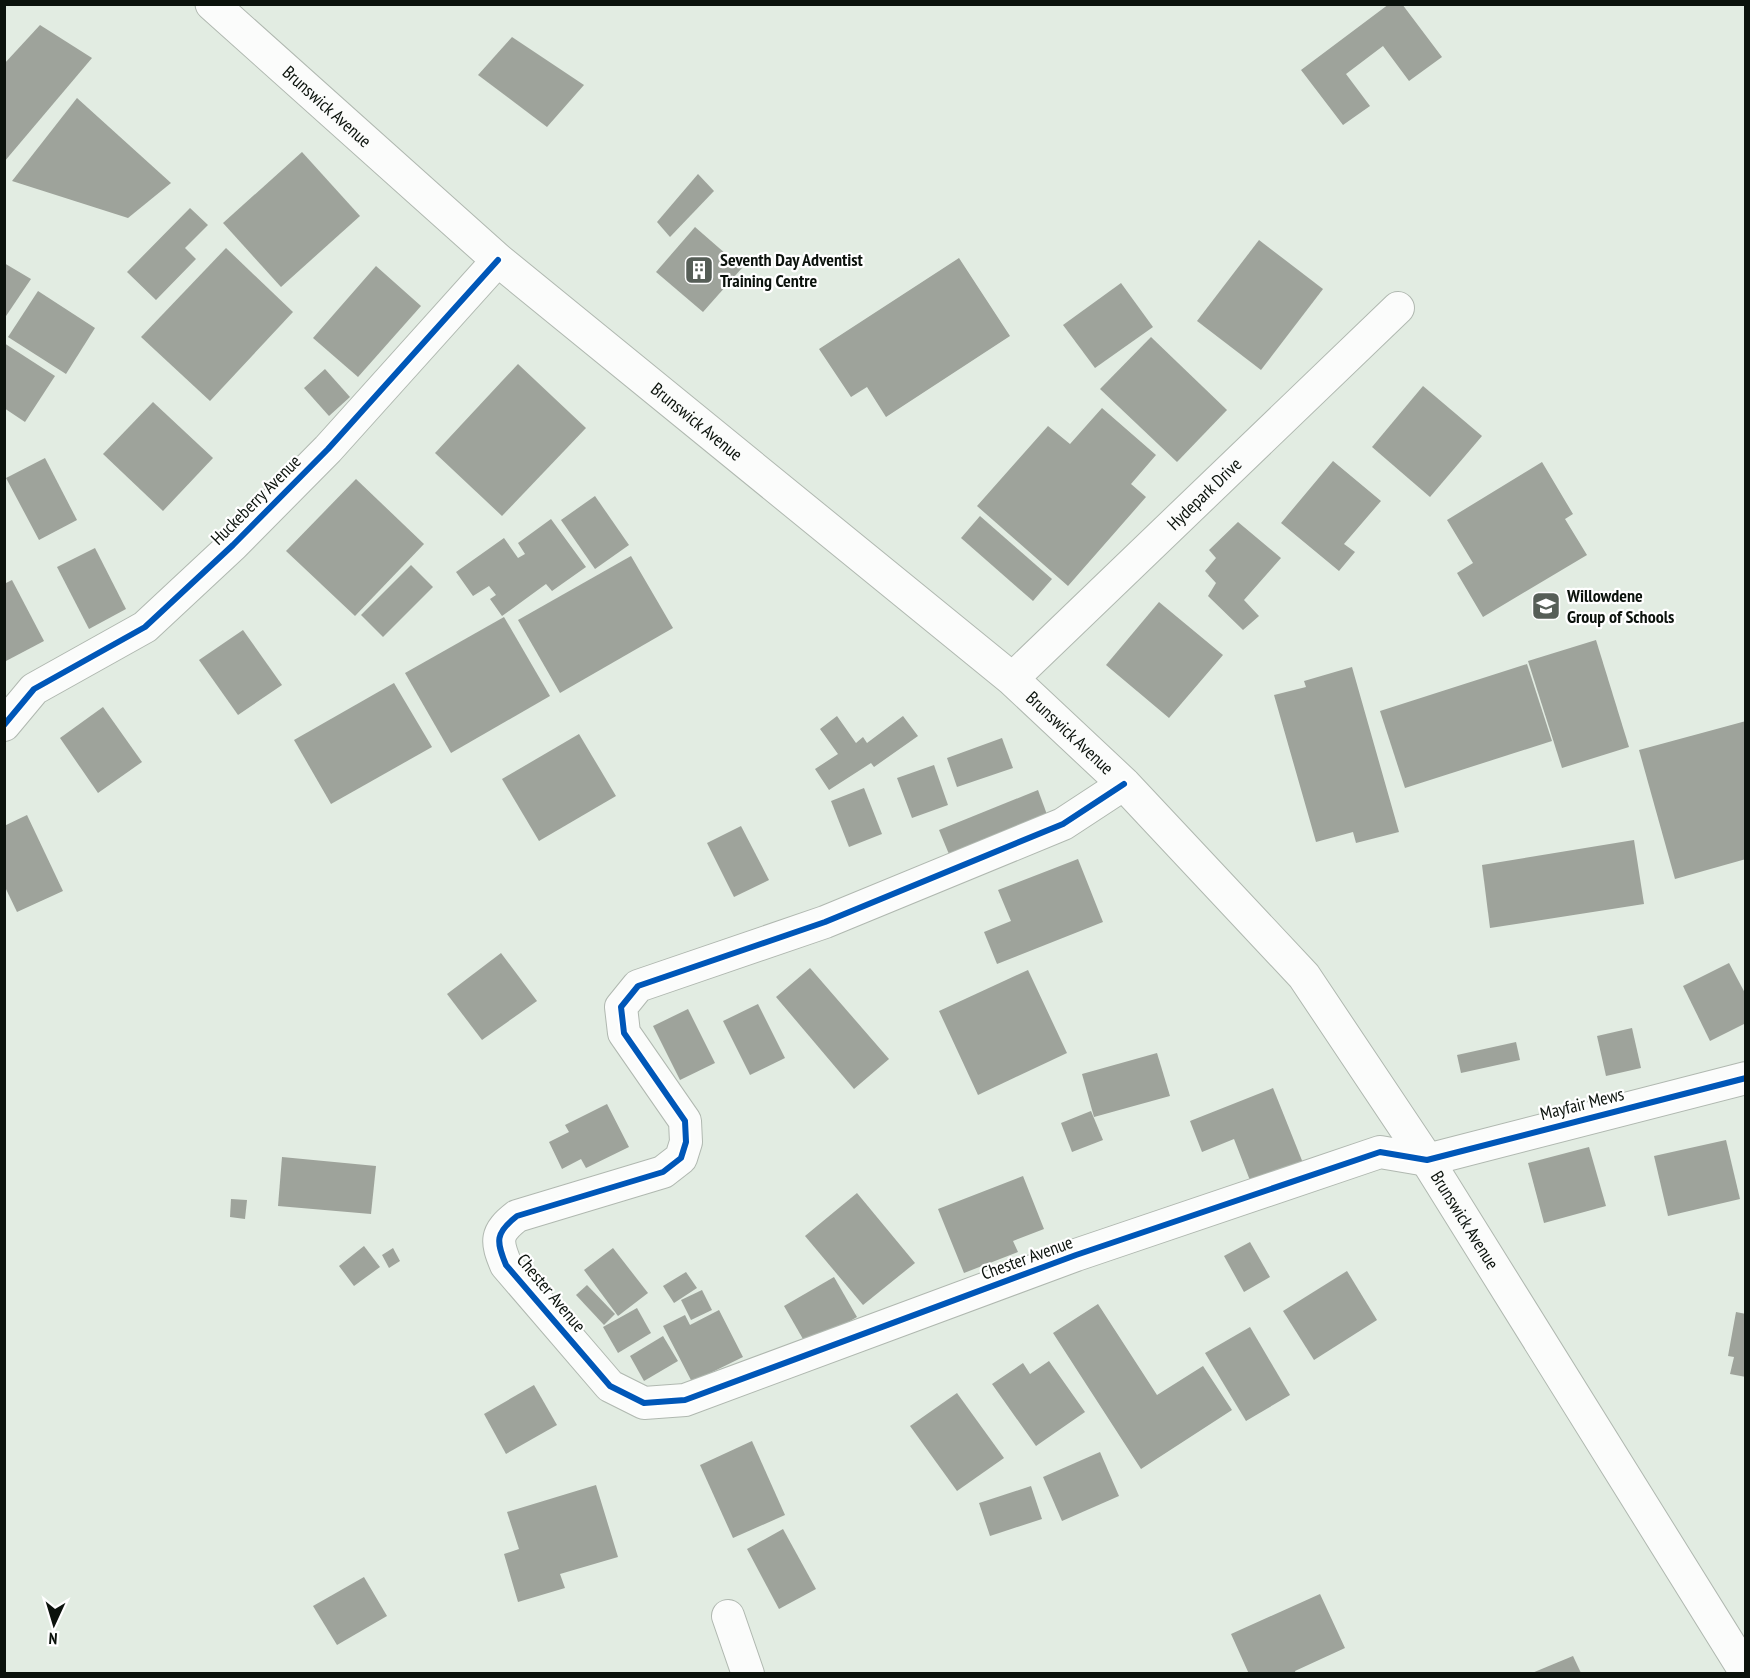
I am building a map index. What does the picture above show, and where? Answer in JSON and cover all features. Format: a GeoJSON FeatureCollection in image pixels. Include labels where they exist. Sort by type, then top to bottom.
{"type":"FeatureCollection","features":[{"type":"Feature","properties":{"kind":"main road","name":"Brunswick Avenue"},"geometry":{"type":"LineString","coordinates":[[212,4],[498,260],[1012,679],[1124,784],[1304,976],[1427,1160],[1746,1672]]}},
{"type":"Feature","properties":{"kind":"street","name":"Huckeberry Avenue"},"geometry":{"type":"LineString","coordinates":[[4,726],[34,689],[145,627],[233,545],[328,448],[498,260]]}},
{"type":"Feature","properties":{"kind":"street","name":"Hydepark Drive"},"geometry":{"type":"LineString","coordinates":[[1012,679],[1398,308]]}},
{"type":"Feature","properties":{"kind":"street","name":"Chester Avenue"},"geometry":{"type":"LineString","coordinates":[[1124,784],[1063,824],[825,922],[638,986],[621,1007],[624,1034],[685,1120],[686,1142],[681,1158],[663,1172],[517,1216],[503,1227],[499,1239],[506,1265],[610,1386],[644,1403],[685,1400],[1076,1255],[1380,1152],[1427,1160]]}},
{"type":"Feature","properties":{"kind":"street","name":"Mayfair Mews"},"geometry":{"type":"LineString","coordinates":[[1427,1160],[1746,1078]]}},
{"type":"Feature","properties":{"kind":"street"},"geometry":{"type":"LineString","coordinates":[[728,1616],[748,1674]]}},
{"type":"Feature","properties":{"kind":"building"},"geometry":{"type":"Polygon","coordinates":[[[1389,4],[1402,4],[1442,57],[1409,81],[1383,46],[1346,74],[1370,106],[1343,125],[1301,70],[1389,4]]]}},
{"type":"Feature","properties":{"kind":"building"},"geometry":{"type":"Polygon","coordinates":[[[40,25],[92,58],[4,162],[4,64],[40,25]]]}},
{"type":"Feature","properties":{"kind":"building"},"geometry":{"type":"Polygon","coordinates":[[[512,37],[584,85],[547,127],[478,75],[512,37]]]}},
{"type":"Feature","properties":{"kind":"building"},"geometry":{"type":"Polygon","coordinates":[[[77,98],[171,183],[128,218],[12,181],[77,98]]]}},
{"type":"Feature","properties":{"kind":"building"},"geometry":{"type":"Polygon","coordinates":[[[302,152],[360,216],[281,287],[223,223],[302,152]]]}},
{"type":"Feature","properties":{"kind":"building","name":"Seventh Day Adventist Training Centre"},"geometry":{"type":"Polygon","coordinates":[[[698,174],[714,191],[670,237],[657,222],[698,174]]]}},
{"type":"Feature","properties":{"kind":"building"},"geometry":{"type":"Polygon","coordinates":[[[190,208],[208,225],[185,248],[196,259],[156,300],[127,272],[190,208]]]}},
{"type":"Feature","properties":{"kind":"building","name":"Seventh Day Adventist Training Centre"},"geometry":{"type":"Polygon","coordinates":[[[695,227],[742,268],[703,312],[656,272],[695,227]]]}},
{"type":"Feature","properties":{"kind":"building"},"geometry":{"type":"Polygon","coordinates":[[[1259,240],[1323,289],[1261,370],[1197,321],[1259,240]]]}},
{"type":"Feature","properties":{"kind":"building"},"geometry":{"type":"Polygon","coordinates":[[[226,248],[293,312],[210,401],[141,337],[226,248]]]}},
{"type":"Feature","properties":{"kind":"building"},"geometry":{"type":"Polygon","coordinates":[[[959,258],[1010,336],[886,417],[867,387],[851,397],[819,349],[959,258]]]}},
{"type":"Feature","properties":{"kind":"building"},"geometry":{"type":"Polygon","coordinates":[[[4,263],[31,279],[4,319],[4,263]]]}},
{"type":"Feature","properties":{"kind":"building"},"geometry":{"type":"Polygon","coordinates":[[[376,266],[421,306],[358,377],[313,338],[376,266]]]}},
{"type":"Feature","properties":{"kind":"building"},"geometry":{"type":"Polygon","coordinates":[[[1121,283],[1153,327],[1095,368],[1063,325],[1121,283]]]}},
{"type":"Feature","properties":{"kind":"building"},"geometry":{"type":"Polygon","coordinates":[[[38,291],[95,328],[66,374],[8,337],[38,291]]]}},
{"type":"Feature","properties":{"kind":"building"},"geometry":{"type":"Polygon","coordinates":[[[1151,337],[1227,410],[1177,462],[1100,389],[1151,337]]]}},
{"type":"Feature","properties":{"kind":"building"},"geometry":{"type":"Polygon","coordinates":[[[4,343],[55,376],[25,422],[4,408],[4,343]]]}},
{"type":"Feature","properties":{"kind":"building"},"geometry":{"type":"Polygon","coordinates":[[[518,364],[586,428],[502,516],[435,453],[518,364]]]}},
{"type":"Feature","properties":{"kind":"building"},"geometry":{"type":"Polygon","coordinates":[[[325,369],[350,397],[329,416],[304,388],[325,369]]]}},
{"type":"Feature","properties":{"kind":"building"},"geometry":{"type":"Polygon","coordinates":[[[1423,386],[1482,436],[1430,497],[1372,447],[1423,386]]]}},
{"type":"Feature","properties":{"kind":"building"},"geometry":{"type":"Polygon","coordinates":[[[153,402],[213,458],[163,511],[103,454],[153,402]]]}},
{"type":"Feature","properties":{"kind":"building"},"geometry":{"type":"Polygon","coordinates":[[[1102,408],[1156,455],[1131,484],[1146,497],[1068,586],[977,506],[1048,426],[1070,444],[1102,408]]]}},
{"type":"Feature","properties":{"kind":"building"},"geometry":{"type":"Polygon","coordinates":[[[45,458],[77,520],[39,540],[6,478],[45,458]]]}},
{"type":"Feature","properties":{"kind":"building"},"geometry":{"type":"Polygon","coordinates":[[[1333,461],[1381,501],[1344,544],[1355,552],[1339,571],[1281,523],[1333,461]]]}},
{"type":"Feature","properties":{"kind":"building"},"geometry":{"type":"Polygon","coordinates":[[[1542,462],[1573,514],[1565,519],[1587,555],[1483,617],[1457,573],[1473,563],[1447,520],[1542,462]]]}},
{"type":"Feature","properties":{"kind":"building"},"geometry":{"type":"Polygon","coordinates":[[[356,479],[424,544],[355,616],[286,551],[356,479]]]}},
{"type":"Feature","properties":{"kind":"building"},"geometry":{"type":"Polygon","coordinates":[[[595,496],[629,545],[595,569],[561,520],[595,496]]]}},
{"type":"Feature","properties":{"kind":"building"},"geometry":{"type":"Polygon","coordinates":[[[980,516],[1052,579],[1033,601],[961,538],[980,516]]]}},
{"type":"Feature","properties":{"kind":"building"},"geometry":{"type":"Polygon","coordinates":[[[551,519],[586,567],[552,591],[546,584],[502,616],[490,599],[496,595],[489,586],[473,596],[456,572],[504,538],[518,558],[525,554],[518,543],[551,519]]]}},
{"type":"Feature","properties":{"kind":"building"},"geometry":{"type":"Polygon","coordinates":[[[1238,522],[1281,558],[1244,600],[1259,616],[1243,630],[1208,596],[1216,583],[1205,571],[1216,558],[1209,550],[1238,522]]]}},
{"type":"Feature","properties":{"kind":"building"},"geometry":{"type":"Polygon","coordinates":[[[95,548],[126,609],[89,629],[57,567],[95,548]]]}},
{"type":"Feature","properties":{"kind":"building"},"geometry":{"type":"Polygon","coordinates":[[[631,556],[673,628],[560,693],[518,620],[631,556]]]}},
{"type":"Feature","properties":{"kind":"building"},"geometry":{"type":"Polygon","coordinates":[[[411,565],[433,587],[383,637],[361,615],[411,565]]]}},
{"type":"Feature","properties":{"kind":"building"},"geometry":{"type":"Polygon","coordinates":[[[12,580],[44,641],[6,661],[4,584],[12,580]]]}},
{"type":"Feature","properties":{"kind":"building"},"geometry":{"type":"Polygon","coordinates":[[[1159,602],[1223,655],[1169,718],[1106,665],[1159,602]]]}},
{"type":"Feature","properties":{"kind":"building"},"geometry":{"type":"Polygon","coordinates":[[[504,617],[550,696],[451,753],[405,673],[504,617]]]}},
{"type":"Feature","properties":{"kind":"building"},"geometry":{"type":"Polygon","coordinates":[[[243,630],[282,685],[238,715],[199,660],[243,630]]]}},
{"type":"Feature","properties":{"kind":"building"},"geometry":{"type":"Polygon","coordinates":[[[1596,640],[1629,747],[1562,768],[1528,661],[1596,640]]]}},
{"type":"Feature","properties":{"kind":"building"},"geometry":{"type":"Polygon","coordinates":[[[1527,664],[1552,741],[1405,788],[1380,711],[1527,664]]]}},
{"type":"Feature","properties":{"kind":"building"},"geometry":{"type":"Polygon","coordinates":[[[1352,667],[1399,832],[1356,843],[1353,832],[1316,842],[1274,695],[1306,687],[1304,681],[1352,667]]]}},
{"type":"Feature","properties":{"kind":"building"},"geometry":{"type":"Polygon","coordinates":[[[394,683],[432,747],[331,804],[294,740],[394,683]]]}},
{"type":"Feature","properties":{"kind":"building"},"geometry":{"type":"Polygon","coordinates":[[[103,707],[142,762],[98,793],[60,738],[103,707]]]}},
{"type":"Feature","properties":{"kind":"building"},"geometry":{"type":"Polygon","coordinates":[[[837,716],[856,743],[863,737],[867,743],[903,716],[918,736],[874,767],[871,763],[829,790],[815,769],[838,754],[820,729],[837,716]]]}},
{"type":"Feature","properties":{"kind":"building"},"geometry":{"type":"Polygon","coordinates":[[[1746,721],[1746,859],[1675,879],[1639,750],[1746,721]]]}},
{"type":"Feature","properties":{"kind":"building"},"geometry":{"type":"Polygon","coordinates":[[[579,734],[616,796],[539,841],[502,779],[579,734]]]}},
{"type":"Feature","properties":{"kind":"building"},"geometry":{"type":"Polygon","coordinates":[[[1002,738],[1013,768],[957,787],[947,758],[1002,738]]]}},
{"type":"Feature","properties":{"kind":"building"},"geometry":{"type":"Polygon","coordinates":[[[934,765],[948,805],[912,818],[897,778],[934,765]]]}},
{"type":"Feature","properties":{"kind":"building"},"geometry":{"type":"Polygon","coordinates":[[[864,788],[882,834],[849,847],[831,801],[864,788]]]}},
{"type":"Feature","properties":{"kind":"building"},"geometry":{"type":"Polygon","coordinates":[[[1038,790],[1049,820],[951,859],[939,830],[1038,790]]]}},
{"type":"Feature","properties":{"kind":"building"},"geometry":{"type":"Polygon","coordinates":[[[27,815],[63,891],[17,912],[4,885],[4,826],[27,815]]]}},
{"type":"Feature","properties":{"kind":"building"},"geometry":{"type":"Polygon","coordinates":[[[741,826],[769,880],[734,897],[707,843],[741,826]]]}},
{"type":"Feature","properties":{"kind":"building"},"geometry":{"type":"Polygon","coordinates":[[[1634,840],[1644,904],[1490,928],[1482,865],[1634,840]]]}},
{"type":"Feature","properties":{"kind":"building"},"geometry":{"type":"Polygon","coordinates":[[[1078,859],[1103,922],[997,964],[984,932],[1011,921],[998,890],[1078,859]]]}},
{"type":"Feature","properties":{"kind":"building"},"geometry":{"type":"Polygon","coordinates":[[[501,953],[537,1001],[482,1040],[447,994],[501,953]]]}},
{"type":"Feature","properties":{"kind":"building"},"geometry":{"type":"Polygon","coordinates":[[[1729,963],[1746,995],[1746,1023],[1710,1041],[1683,986],[1729,963]]]}},
{"type":"Feature","properties":{"kind":"building"},"geometry":{"type":"Polygon","coordinates":[[[810,968],[889,1059],[854,1089],[776,997],[810,968]]]}},
{"type":"Feature","properties":{"kind":"building"},"geometry":{"type":"Polygon","coordinates":[[[1028,970],[1067,1053],[978,1095],[939,1011],[1028,970]]]}},
{"type":"Feature","properties":{"kind":"building"},"geometry":{"type":"Polygon","coordinates":[[[758,1004],[785,1058],[750,1075],[723,1021],[758,1004]]]}},
{"type":"Feature","properties":{"kind":"building"},"geometry":{"type":"Polygon","coordinates":[[[688,1009],[715,1063],[680,1080],[653,1026],[688,1009]]]}},
{"type":"Feature","properties":{"kind":"building"},"geometry":{"type":"Polygon","coordinates":[[[1632,1028],[1641,1068],[1606,1076],[1597,1036],[1632,1028]]]}},
{"type":"Feature","properties":{"kind":"building"},"geometry":{"type":"Polygon","coordinates":[[[1516,1042],[1520,1060],[1461,1073],[1457,1055],[1516,1042]]]}},
{"type":"Feature","properties":{"kind":"building"},"geometry":{"type":"Polygon","coordinates":[[[1157,1053],[1170,1096],[1094,1117],[1082,1074],[1157,1053]]]}},
{"type":"Feature","properties":{"kind":"building"},"geometry":{"type":"Polygon","coordinates":[[[1273,1088],[1303,1163],[1251,1183],[1234,1139],[1202,1152],[1190,1121],[1273,1088]]]}},
{"type":"Feature","properties":{"kind":"building"},"geometry":{"type":"Polygon","coordinates":[[[607,1104],[629,1147],[586,1168],[581,1159],[562,1169],[549,1142],[569,1132],[565,1125],[607,1104]]]}},
{"type":"Feature","properties":{"kind":"building"},"geometry":{"type":"Polygon","coordinates":[[[1091,1111],[1103,1140],[1072,1152],[1061,1123],[1091,1111]]]}},
{"type":"Feature","properties":{"kind":"building"},"geometry":{"type":"Polygon","coordinates":[[[1726,1140],[1740,1199],[1668,1216],[1654,1156],[1726,1140]]]}},
{"type":"Feature","properties":{"kind":"building"},"geometry":{"type":"Polygon","coordinates":[[[1589,1147],[1606,1206],[1544,1223],[1528,1163],[1589,1147]]]}},
{"type":"Feature","properties":{"kind":"building"},"geometry":{"type":"Polygon","coordinates":[[[282,1157],[376,1166],[371,1214],[278,1206],[282,1157]]]}},
{"type":"Feature","properties":{"kind":"building"},"geometry":{"type":"Polygon","coordinates":[[[1023,1176],[1044,1229],[1013,1241],[1018,1252],[964,1273],[938,1209],[1023,1176]]]}},
{"type":"Feature","properties":{"kind":"building"},"geometry":{"type":"Polygon","coordinates":[[[857,1193],[915,1263],[863,1305],[805,1236],[857,1193]]]}},
{"type":"Feature","properties":{"kind":"building"},"geometry":{"type":"Polygon","coordinates":[[[231,1199],[247,1200],[245,1219],[230,1217],[231,1199]]]}},
{"type":"Feature","properties":{"kind":"building"},"geometry":{"type":"Polygon","coordinates":[[[1250,1242],[1270,1277],[1244,1292],[1224,1256],[1250,1242]]]}},
{"type":"Feature","properties":{"kind":"building"},"geometry":{"type":"Polygon","coordinates":[[[364,1246],[380,1267],[354,1286],[339,1266],[364,1246]]]}},
{"type":"Feature","properties":{"kind":"building"},"geometry":{"type":"Polygon","coordinates":[[[393,1248],[400,1261],[389,1268],[382,1255],[393,1248]]]}},
{"type":"Feature","properties":{"kind":"building"},"geometry":{"type":"Polygon","coordinates":[[[613,1248],[648,1293],[618,1316],[584,1270],[613,1248]]]}},
{"type":"Feature","properties":{"kind":"building"},"geometry":{"type":"Polygon","coordinates":[[[1347,1271],[1377,1320],[1314,1360],[1283,1311],[1347,1271]]]}},
{"type":"Feature","properties":{"kind":"building"},"geometry":{"type":"Polygon","coordinates":[[[686,1272],[697,1288],[674,1303],[663,1286],[686,1272]]]}},
{"type":"Feature","properties":{"kind":"building"},"geometry":{"type":"Polygon","coordinates":[[[834,1277],[857,1317],[807,1346],[784,1306],[834,1277]]]}},
{"type":"Feature","properties":{"kind":"building"},"geometry":{"type":"Polygon","coordinates":[[[587,1285],[615,1314],[604,1325],[576,1295],[587,1285]]]}},
{"type":"Feature","properties":{"kind":"building"},"geometry":{"type":"Polygon","coordinates":[[[702,1290],[712,1310],[691,1320],[681,1300],[702,1290]]]}},
{"type":"Feature","properties":{"kind":"building"},"geometry":{"type":"Polygon","coordinates":[[[1098,1304],[1157,1395],[1203,1366],[1232,1410],[1141,1469],[1053,1333],[1098,1304]]]}},
{"type":"Feature","properties":{"kind":"building"},"geometry":{"type":"Polygon","coordinates":[[[637,1308],[651,1333],[618,1353],[603,1327],[637,1308]]]}},
{"type":"Feature","properties":{"kind":"building"},"geometry":{"type":"Polygon","coordinates":[[[719,1310],[743,1357],[692,1382],[663,1326],[685,1315],[690,1325],[719,1310]]]}},
{"type":"Feature","properties":{"kind":"building"},"geometry":{"type":"Polygon","coordinates":[[[1736,1312],[1746,1314],[1746,1377],[1730,1374],[1734,1357],[1728,1356],[1736,1312]]]}},
{"type":"Feature","properties":{"kind":"building"},"geometry":{"type":"Polygon","coordinates":[[[1250,1327],[1290,1395],[1246,1421],[1205,1353],[1250,1327]]]}},
{"type":"Feature","properties":{"kind":"building"},"geometry":{"type":"Polygon","coordinates":[[[663,1336],[678,1361],[644,1381],[630,1356],[663,1336]]]}},
{"type":"Feature","properties":{"kind":"building"},"geometry":{"type":"Polygon","coordinates":[[[1049,1361],[1085,1412],[1036,1446],[992,1384],[1023,1363],[1030,1374],[1049,1361]]]}},
{"type":"Feature","properties":{"kind":"building"},"geometry":{"type":"Polygon","coordinates":[[[534,1385],[557,1425],[506,1454],[484,1414],[534,1385]]]}},
{"type":"Feature","properties":{"kind":"building"},"geometry":{"type":"Polygon","coordinates":[[[957,1393],[1004,1458],[957,1491],[910,1426],[957,1393]]]}},
{"type":"Feature","properties":{"kind":"building"},"geometry":{"type":"Polygon","coordinates":[[[752,1441],[785,1515],[733,1538],[700,1465],[752,1441]]]}},
{"type":"Feature","properties":{"kind":"building"},"geometry":{"type":"Polygon","coordinates":[[[1100,1452],[1119,1496],[1062,1521],[1043,1477],[1100,1452]]]}},
{"type":"Feature","properties":{"kind":"building"},"geometry":{"type":"Polygon","coordinates":[[[596,1485],[618,1557],[560,1574],[565,1588],[518,1602],[504,1554],[519,1549],[507,1512],[596,1485]]]}},
{"type":"Feature","properties":{"kind":"building"},"geometry":{"type":"Polygon","coordinates":[[[1031,1486],[1042,1519],[990,1536],[979,1503],[1031,1486]]]}},
{"type":"Feature","properties":{"kind":"building"},"geometry":{"type":"Polygon","coordinates":[[[783,1529],[816,1589],[779,1609],[747,1549],[783,1529]]]}},
{"type":"Feature","properties":{"kind":"building"},"geometry":{"type":"Polygon","coordinates":[[[364,1577],[387,1616],[337,1645],[313,1606],[364,1577]]]}},
{"type":"Feature","properties":{"kind":"building"},"geometry":{"type":"Polygon","coordinates":[[[1320,1594],[1345,1648],[1295,1671],[1296,1674],[1249,1674],[1231,1634],[1320,1594]]]}},
{"type":"Feature","properties":{"kind":"building"},"geometry":{"type":"Polygon","coordinates":[[[1573,1656],[1581,1673],[1532,1673],[1573,1656]]]}},
{"type":"Feature","properties":{"kind":"cycle path"},"geometry":{"type":"LineString","coordinates":[[4,725],[34,689],[145,627],[233,545],[328,449],[498,260]]}},
{"type":"Feature","properties":{"kind":"cycle path"},"geometry":{"type":"LineString","coordinates":[[1124,784],[1063,824],[825,922],[638,986],[621,1007],[624,1033],[685,1121],[686,1142],[681,1158],[663,1172],[517,1216],[505,1227],[499,1243],[506,1265],[610,1386],[644,1403],[685,1400],[1076,1255],[1380,1152],[1427,1160],[1746,1078]]}},
{"type":"Feature","properties":{"kind":"place","name":"Seventh Day Adventist Training Centre"},"geometry":{"type":"Point","coordinates":[699,270]}},
{"type":"Feature","properties":{"kind":"place","name":"Willowdene Group of Schools"},"geometry":{"type":"Point","coordinates":[1546,606]}}]}
